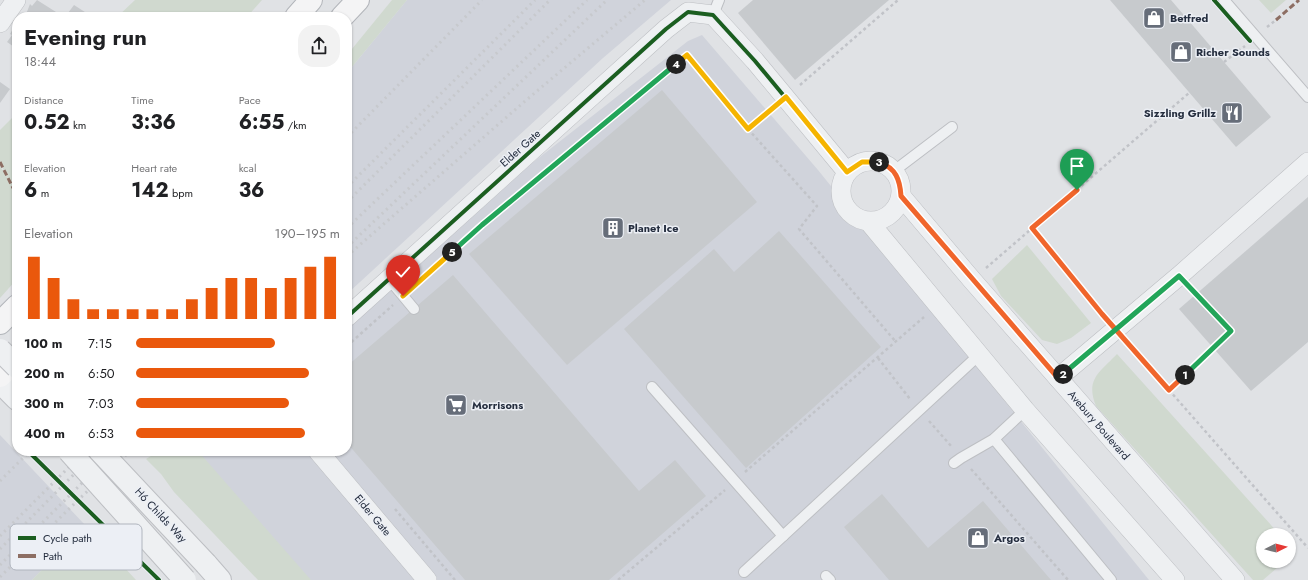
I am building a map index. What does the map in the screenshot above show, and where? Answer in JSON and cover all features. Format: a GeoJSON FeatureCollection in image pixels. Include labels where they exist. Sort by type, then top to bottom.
{"type":"FeatureCollection","features":[{"type":"Feature","properties":{"kind":"highway"},"geometry":{"type":"LineString","coordinates":[[300,12],[311,0]]}},
{"type":"Feature","properties":{"kind":"highway"},"geometry":{"type":"LineString","coordinates":[[347,12],[358,0]]}},
{"type":"Feature","properties":{"kind":"highway"},"geometry":{"type":"LineString","coordinates":[[0,323],[12,311]]}},
{"type":"Feature","properties":{"kind":"highway"},"geometry":{"type":"LineString","coordinates":[[0,376],[12,364]]}},
{"type":"Feature","properties":{"kind":"street"},"geometry":{"type":"LineString","coordinates":[[716,7],[847,172]]}},
{"type":"Feature","properties":{"kind":"street","name":"Elder Gate"},"geometry":{"type":"LineString","coordinates":[[352,312],[666,29],[688,12],[716,7]]}},
{"type":"Feature","properties":{"kind":"street"},"geometry":{"type":"LineString","coordinates":[[876,161],[886,164],[894,171],[900,180],[901,196],[898,206],[890,215],[881,220],[869,222],[859,219],[850,213],[841,198],[842,181],[847,172],[862,162],[876,161]]}},
{"type":"Feature","properties":{"kind":"street"},"geometry":{"type":"LineString","coordinates":[[1058,378],[1179,276],[1308,162]]}},
{"type":"Feature","properties":{"kind":"street","name":"Avebury Boulevard"},"geometry":{"type":"LineString","coordinates":[[901,196],[1234,580]]}},
{"type":"Feature","properties":{"kind":"street"},"geometry":{"type":"LineString","coordinates":[[869,222],[1025,410],[1175,580]]}},
{"type":"Feature","properties":{"kind":"street"},"geometry":{"type":"LineString","coordinates":[[0,350],[12,362]]}},
{"type":"Feature","properties":{"kind":"street"},"geometry":{"type":"LineString","coordinates":[[0,382],[12,394]]}},
{"type":"Feature","properties":{"kind":"street"},"geometry":{"type":"LineString","coordinates":[[73,456],[135,524]]}},
{"type":"Feature","properties":{"kind":"street","name":"H6 Childs Way"},"geometry":{"type":"LineString","coordinates":[[105,456],[220,580]]}},
{"type":"Feature","properties":{"kind":"street","name":"Elder Gate"},"geometry":{"type":"LineString","coordinates":[[322,456],[427,580]]}},
{"type":"Feature","properties":{"kind":"street"},"geometry":{"type":"LineString","coordinates":[[142,532],[185,580]]}},
{"type":"Feature","properties":{"kind":"lane"},"geometry":{"type":"LineString","coordinates":[[1224,0],[1308,97]]}},
{"type":"Feature","properties":{"kind":"lane"},"geometry":{"type":"LineString","coordinates":[[894,171],[952,127]]}},
{"type":"Feature","properties":{"kind":"lane"},"geometry":{"type":"LineString","coordinates":[[389,279],[414,309]]}},
{"type":"Feature","properties":{"kind":"lane"},"geometry":{"type":"LineString","coordinates":[[744,572],[980,354]]}},
{"type":"Feature","properties":{"kind":"lane"},"geometry":{"type":"LineString","coordinates":[[652,387],[783,536]]}},
{"type":"Feature","properties":{"kind":"lane"},"geometry":{"type":"LineString","coordinates":[[954,463],[994,439],[1025,410]]}},
{"type":"Feature","properties":{"kind":"lane"},"geometry":{"type":"LineString","coordinates":[[994,439],[1111,580]]}},
{"type":"Feature","properties":{"kind":"path"},"geometry":{"type":"LineString","coordinates":[[748,129],[898,0]]}},
{"type":"Feature","properties":{"kind":"path"},"geometry":{"type":"LineString","coordinates":[[352,342],[482,225],[687,55],[748,129],[817,206],[799,229],[896,342]]}},
{"type":"Feature","properties":{"kind":"path"},"geometry":{"type":"LineString","coordinates":[[1037,234],[1032,228],[1189,93]]}},
{"type":"Feature","properties":{"kind":"path"},"geometry":{"type":"LineString","coordinates":[[1164,384],[1308,548]]}},
{"type":"Feature","properties":{"kind":"path"},"geometry":{"type":"LineString","coordinates":[[1169,390],[1175,384]]}},
{"type":"Feature","properties":{"kind":"path"},"geometry":{"type":"LineString","coordinates":[[390,504],[456,580]]}},
{"type":"Feature","properties":{"kind":"shaded area"},"geometry":{"type":"Polygon","coordinates":[[[135,0],[262,0],[251,12],[122,12],[135,0]]]}},
{"type":"Feature","properties":{"kind":"shaded area"},"geometry":{"type":"Polygon","coordinates":[[[392,0],[407,0],[352,67],[352,49],[392,0]]]}},
{"type":"Feature","properties":{"kind":"shaded area"},"geometry":{"type":"Polygon","coordinates":[[[407,0],[671,0],[603,58],[352,289],[352,67],[407,0]]]}},
{"type":"Feature","properties":{"kind":"shaded area"},"geometry":{"type":"Polygon","coordinates":[[[1259,0],[1286,0],[1271,13],[1259,0]]]}},
{"type":"Feature","properties":{"kind":"shaded area"},"geometry":{"type":"Polygon","coordinates":[[[702,35],[818,170],[1149,580],[302,580],[197,460],[201,456],[352,456],[352,322],[508,182],[688,41],[702,35]]]}},
{"type":"Feature","properties":{"kind":"shaded area"},"geometry":{"type":"Polygon","coordinates":[[[12,118],[12,285],[0,298],[0,166],[9,180],[0,163],[0,130],[12,118]]]}},
{"type":"Feature","properties":{"kind":"shaded area"},"geometry":{"type":"Polygon","coordinates":[[[1027,245],[1091,323],[1071,338],[1057,344],[1042,340],[1001,296],[992,279],[1027,245]]]}},
{"type":"Feature","properties":{"kind":"shaded area"},"geometry":{"type":"Polygon","coordinates":[[[1117,354],[1274,528],[1256,528],[1256,568],[1277,568],[1263,580],[1253,580],[1096,406],[1092,389],[1093,382],[1100,371],[1117,354]]]}},
{"type":"Feature","properties":{"kind":"shaded area"},"geometry":{"type":"Polygon","coordinates":[[[0,435],[12,448],[12,456],[20,456],[84,524],[10,524],[10,570],[42,570],[32,580],[0,580],[0,435]]]}},
{"type":"Feature","properties":{"kind":"shaded area"},"geometry":{"type":"Polygon","coordinates":[[[151,456],[202,456],[311,580],[258,580],[174,492],[161,474],[146,459],[151,456]]]}},
{"type":"Feature","properties":{"kind":"shaded area"},"geometry":{"type":"Polygon","coordinates":[[[42,570],[127,570],[136,580],[32,580],[42,570]]]}},
{"type":"Feature","properties":{"kind":"building"},"geometry":{"type":"Polygon","coordinates":[[[37,0],[56,12],[27,12],[30,4],[32,6],[37,0]]]}},
{"type":"Feature","properties":{"kind":"building"},"geometry":{"type":"Polygon","coordinates":[[[753,0],[889,0],[795,80],[738,13],[753,0]]]}},
{"type":"Feature","properties":{"kind":"building"},"geometry":{"type":"Polygon","coordinates":[[[1110,0],[1171,0],[1271,117],[1236,147],[1110,0]]]}},
{"type":"Feature","properties":{"kind":"building"},"geometry":{"type":"Polygon","coordinates":[[[74,5],[85,12],[69,12],[74,5]]]}},
{"type":"Feature","properties":{"kind":"building"},"geometry":{"type":"Polygon","coordinates":[[[12,35],[12,46],[7,42],[12,35]]]}},
{"type":"Feature","properties":{"kind":"building"},"geometry":{"type":"Polygon","coordinates":[[[0,82],[10,89],[0,103],[0,82]]]}},
{"type":"Feature","properties":{"kind":"building","name":"Planet Ice"},"geometry":{"type":"Polygon","coordinates":[[[662,90],[757,202],[567,365],[469,254],[662,90]]]}},
{"type":"Feature","properties":{"kind":"building"},"geometry":{"type":"Polygon","coordinates":[[[1308,197],[1308,342],[1251,391],[1179,309],[1308,197]]]}},
{"type":"Feature","properties":{"kind":"building"},"geometry":{"type":"Polygon","coordinates":[[[779,231],[881,347],[746,468],[624,329],[714,249],[734,272],[779,231]]]}},
{"type":"Feature","properties":{"kind":"building","name":"Morrisons"},"geometry":{"type":"Polygon","coordinates":[[[453,275],[639,491],[675,460],[706,496],[609,580],[465,580],[352,449],[352,362],[453,275]]]}},
{"type":"Feature","properties":{"kind":"building","name":"Argos"},"geometry":{"type":"Polygon","coordinates":[[[882,494],[928,548],[983,501],[1051,580],[889,580],[844,527],[882,494]]]}},
{"type":"Feature","properties":{"kind":"railway"},"geometry":{"type":"LineString","coordinates":[[352,132],[482,0]]}},
{"type":"Feature","properties":{"kind":"railway"},"geometry":{"type":"LineString","coordinates":[[352,182],[535,0]]}},
{"type":"Feature","properties":{"kind":"railway"},"geometry":{"type":"LineString","coordinates":[[352,197],[550,0]]}},
{"type":"Feature","properties":{"kind":"railway"},"geometry":{"type":"LineString","coordinates":[[352,223],[587,0]]}},
{"type":"Feature","properties":{"kind":"railway"},"geometry":{"type":"LineString","coordinates":[[352,242],[607,0]]}},
{"type":"Feature","properties":{"kind":"railway"},"geometry":{"type":"LineString","coordinates":[[352,252],[524,102],[645,0]]}},
{"type":"Feature","properties":{"kind":"railway"},"geometry":{"type":"LineString","coordinates":[[0,481],[25,456]]}},
{"type":"Feature","properties":{"kind":"railway"},"geometry":{"type":"LineString","coordinates":[[12,524],[80,456]]}},
{"type":"Feature","properties":{"kind":"railway"},"geometry":{"type":"LineString","coordinates":[[25,524],[92,456]]}},
{"type":"Feature","properties":{"kind":"railway"},"geometry":{"type":"LineString","coordinates":[[41,524],[109,456]]}},
{"type":"Feature","properties":{"kind":"railway"},"geometry":{"type":"LineString","coordinates":[[54,524],[125,456]]}},
{"type":"Feature","properties":{"kind":"railway"},"geometry":{"type":"LineString","coordinates":[[0,536],[10,526]]}},
{"type":"Feature","properties":{"kind":"railway"},"geometry":{"type":"LineString","coordinates":[[0,549],[10,539]]}},
{"type":"Feature","properties":{"kind":"railway"},"geometry":{"type":"LineString","coordinates":[[0,565],[10,555]]}},
{"type":"Feature","properties":{"kind":"railway"},"geometry":{"type":"LineString","coordinates":[[0,577],[10,567]]}},
{"type":"Feature","properties":{"kind":"marked path"},"geometry":{"type":"LineString","coordinates":[[1276,20],[1299,0]]}},
{"type":"Feature","properties":{"kind":"marked path"},"geometry":{"type":"LineString","coordinates":[[0,162],[12,186]]}},
{"type":"Feature","properties":{"kind":"cycle path"},"geometry":{"type":"LineString","coordinates":[[1214,0],[1250,41]]}},
{"type":"Feature","properties":{"kind":"cycle path"},"geometry":{"type":"LineString","coordinates":[[352,312],[666,29],[688,12],[713,15],[755,61],[847,172]]}},
{"type":"Feature","properties":{"kind":"cycle path"},"geometry":{"type":"LineString","coordinates":[[1032,228],[1102,314],[1169,390],[1231,331],[1179,276]]}},
{"type":"Feature","properties":{"kind":"cycle path"},"geometry":{"type":"LineString","coordinates":[[33,456],[102,524]]}},
{"type":"Feature","properties":{"kind":"cycle path"},"geometry":{"type":"LineString","coordinates":[[142,563],[159,580]]}},
{"type":"Feature","properties":{"kind":"place","name":"Betfred"},"geometry":{"type":"Point","coordinates":[1154,18]}},
{"type":"Feature","properties":{"kind":"place","name":"Richer Sounds"},"geometry":{"type":"Point","coordinates":[1181,52]}},
{"type":"Feature","properties":{"kind":"place","name":"Sizzling Grillz"},"geometry":{"type":"Point","coordinates":[1232,113]}},
{"type":"Feature","properties":{"kind":"place","name":"Planet Ice"},"geometry":{"type":"Point","coordinates":[613,228]}},
{"type":"Feature","properties":{"kind":"place","name":"Morrisons"},"geometry":{"type":"Point","coordinates":[456,405]}},
{"type":"Feature","properties":{"kind":"place","name":"Argos"},"geometry":{"type":"Point","coordinates":[978,538]}},
{"type":"Feature","properties":{"kind":"route"},"geometry":{"type":"LineString","coordinates":[[403,296],[482,225],[687,55],[748,129],[786,97],[847,172],[862,162],[876,161],[886,164],[894,171],[900,180],[901,196],[1058,378],[1097,344],[1135,312],[1179,276],[1231,331],[1169,390],[1128,345],[1102,314],[1032,228],[1077,190]]}}]}
